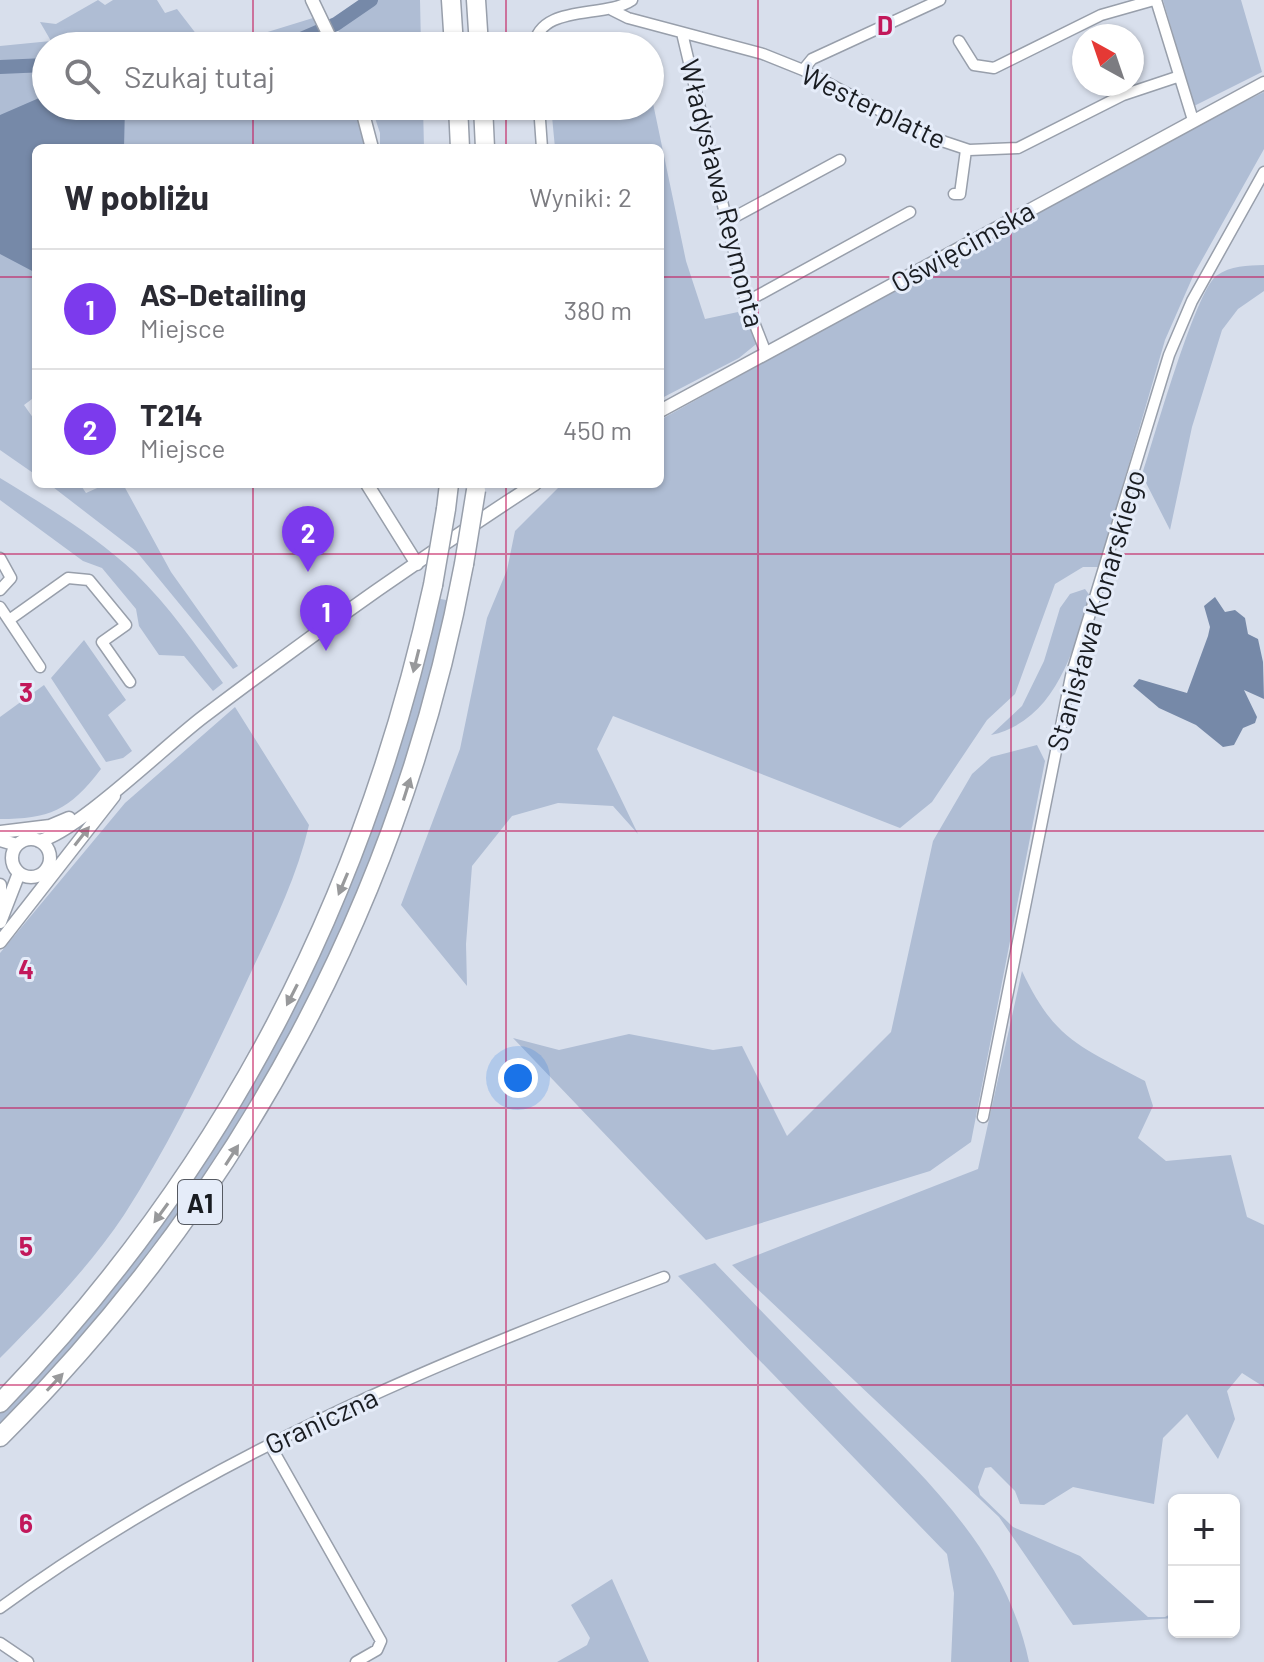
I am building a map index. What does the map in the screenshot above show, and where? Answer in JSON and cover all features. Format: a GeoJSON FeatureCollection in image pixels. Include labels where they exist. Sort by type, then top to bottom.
{"type":"FeatureCollection","features":[{"type":"Feature","properties":{"kind":"highway"},"geometry":{"type":"LineString","coordinates":[[451,0],[453,32]]}},
{"type":"Feature","properties":{"kind":"highway"},"geometry":{"type":"LineString","coordinates":[[476,0],[478,32]]}},
{"type":"Feature","properties":{"kind":"highway"},"geometry":{"type":"LineString","coordinates":[[459,120],[460,144]]}},
{"type":"Feature","properties":{"kind":"highway"},"geometry":{"type":"LineString","coordinates":[[484,120],[485,144]]}},
{"type":"Feature","properties":{"kind":"highway","name":"A1"},"geometry":{"type":"LineString","coordinates":[[0,1403],[106,1286],[184,1181],[264,1050],[325,924],[360,842],[396,734],[433,585],[449,488]]}},
{"type":"Feature","properties":{"kind":"highway","name":"A1"},"geometry":{"type":"LineString","coordinates":[[0,1437],[116,1313],[209,1190],[286,1063],[352,933],[381,862],[437,690],[464,564],[476,488]]}},
{"type":"Feature","properties":{"kind":"street"},"geometry":{"type":"LineString","coordinates":[[312,0],[327,32]]}},
{"type":"Feature","properties":{"kind":"street"},"geometry":{"type":"LineString","coordinates":[[539,32],[554,20],[612,10],[632,0]]}},
{"type":"Feature","properties":{"kind":"street"},"geometry":{"type":"LineString","coordinates":[[803,70],[812,59],[940,0]]}},
{"type":"Feature","properties":{"kind":"street"},"geometry":{"type":"LineString","coordinates":[[959,41],[974,65],[994,68],[1101,15],[1155,0],[1193,120]]}},
{"type":"Feature","properties":{"kind":"street","name":"Westerplatte"},"geometry":{"type":"LineString","coordinates":[[612,10],[682,33],[763,54],[803,70],[930,137],[966,150],[1018,148],[1123,95],[1177,77]]}},
{"type":"Feature","properties":{"kind":"street","name":"Władysława Reymonta"},"geometry":{"type":"LineString","coordinates":[[682,33],[746,302],[766,353]]}},
{"type":"Feature","properties":{"kind":"street","name":"Oświęcimska"},"geometry":{"type":"LineString","coordinates":[[664,409],[1264,83]]}},
{"type":"Feature","properties":{"kind":"street"},"geometry":{"type":"LineString","coordinates":[[365,120],[371,144]]}},
{"type":"Feature","properties":{"kind":"street"},"geometry":{"type":"LineString","coordinates":[[540,120],[542,144]]}},
{"type":"Feature","properties":{"kind":"street"},"geometry":{"type":"LineString","coordinates":[[954,194],[960,194],[966,150]]}},
{"type":"Feature","properties":{"kind":"street"},"geometry":{"type":"LineString","coordinates":[[727,221],[840,160]]}},
{"type":"Feature","properties":{"kind":"street","name":"Stanisława Konarskiego"},"geometry":{"type":"LineString","coordinates":[[983,1117],[1071,676],[1169,355],[1192,301],[1264,172]]}},
{"type":"Feature","properties":{"kind":"street"},"geometry":{"type":"LineString","coordinates":[[746,302],[910,212]]}},
{"type":"Feature","properties":{"kind":"street"},"geometry":{"type":"LineString","coordinates":[[370,488],[417,564]]}},
{"type":"Feature","properties":{"kind":"street"},"geometry":{"type":"LineString","coordinates":[[10,850],[27,840],[39,841],[87,811],[202,717],[529,488]]}},
{"type":"Feature","properties":{"kind":"street"},"geometry":{"type":"LineString","coordinates":[[0,558],[11,578],[0,590]]}},
{"type":"Feature","properties":{"kind":"street"},"geometry":{"type":"LineString","coordinates":[[9,620],[68,578],[89,580],[126,625],[102,642],[130,682]]}},
{"type":"Feature","properties":{"kind":"street"},"geometry":{"type":"LineString","coordinates":[[0,607],[40,667]]}},
{"type":"Feature","properties":{"kind":"street"},"geometry":{"type":"LineString","coordinates":[[0,942],[134,773]]}},
{"type":"Feature","properties":{"kind":"street"},"geometry":{"type":"LineString","coordinates":[[0,832],[50,826],[87,811]]}},
{"type":"Feature","properties":{"kind":"street"},"geometry":{"type":"LineString","coordinates":[[2,914],[24,875],[46,870],[49,852],[87,811]]}},
{"type":"Feature","properties":{"kind":"street"},"geometry":{"type":"LineString","coordinates":[[0,840],[10,850],[24,875]]}},
{"type":"Feature","properties":{"kind":"street"},"geometry":{"type":"LineString","coordinates":[[39,841],[49,852]]}},
{"type":"Feature","properties":{"kind":"street"},"geometry":{"type":"LineString","coordinates":[[0,885],[2,914]]}},
{"type":"Feature","properties":{"kind":"street","name":"Graniczna"},"geometry":{"type":"LineString","coordinates":[[0,1608],[76,1552],[269,1443],[407,1379],[664,1277]]}},
{"type":"Feature","properties":{"kind":"street"},"geometry":{"type":"LineString","coordinates":[[269,1443],[381,1641],[377,1650],[356,1662]]}},
{"type":"Feature","properties":{"kind":"street"},"geometry":{"type":"LineString","coordinates":[[0,1643],[28,1662]]}},
{"type":"Feature","properties":{"kind":"shaded area"},"geometry":{"type":"Polygon","coordinates":[[[98,0],[105,5],[113,0],[157,0],[165,13],[177,9],[195,32],[46,32],[40,22],[56,24],[98,0]]]}},
{"type":"Feature","properties":{"kind":"shaded area"},"geometry":{"type":"Polygon","coordinates":[[[378,0],[420,0],[421,32],[339,32],[337,28],[378,0]]]}},
{"type":"Feature","properties":{"kind":"shaded area"},"geometry":{"type":"Polygon","coordinates":[[[1163,0],[1241,0],[1262,72],[1194,106],[1163,0]]]}},
{"type":"Feature","properties":{"kind":"shaded area"},"geometry":{"type":"Polygon","coordinates":[[[313,18],[317,27],[304,32],[268,32],[313,18]]]}},
{"type":"Feature","properties":{"kind":"shaded area"},"geometry":{"type":"Polygon","coordinates":[[[32,43],[32,62],[0,62],[0,46],[32,43]]]}},
{"type":"Feature","properties":{"kind":"shaded area"},"geometry":{"type":"Polygon","coordinates":[[[32,69],[32,120],[358,120],[364,144],[32,144],[32,399],[24,405],[32,416],[32,472],[0,450],[0,70],[32,69]]]}},
{"type":"Feature","properties":{"kind":"shaded area"},"geometry":{"type":"Polygon","coordinates":[[[1264,92],[1264,149],[1194,274],[1165,340],[1099,567],[1083,567],[1055,584],[1015,694],[987,720],[932,802],[900,828],[613,716],[597,749],[638,834],[613,806],[558,803],[512,816],[472,866],[466,944],[467,986],[401,905],[460,749],[487,618],[507,570],[515,531],[558,488],[664,488],[664,418],[1133,157],[1264,92]]]}},
{"type":"Feature","properties":{"kind":"shaded area"},"geometry":{"type":"Polygon","coordinates":[[[32,101],[32,120],[125,120],[124,144],[32,144],[32,271],[0,254],[0,115],[32,101]]]}},
{"type":"Feature","properties":{"kind":"shaded area"},"geometry":{"type":"Polygon","coordinates":[[[376,120],[423,120],[424,144],[380,144],[376,120]]]}},
{"type":"Feature","properties":{"kind":"shaded area"},"geometry":{"type":"Polygon","coordinates":[[[552,120],[656,120],[662,144],[555,144],[552,120]]]}},
{"type":"Feature","properties":{"kind":"shaded area"},"geometry":{"type":"Polygon","coordinates":[[[664,156],[686,261],[705,319],[738,312],[760,341],[739,358],[664,397],[664,156]]]}},
{"type":"Feature","properties":{"kind":"shaded area"},"geometry":{"type":"Polygon","coordinates":[[[1264,265],[1264,291],[1238,309],[1222,330],[1192,427],[1170,530],[1142,475],[1186,337],[1207,288],[1216,276],[1233,268],[1264,265]]]}},
{"type":"Feature","properties":{"kind":"shaded area"},"geometry":{"type":"Polygon","coordinates":[[[0,478],[120,559],[171,612],[223,683],[213,691],[184,656],[159,655],[139,626],[136,609],[102,568],[83,561],[0,500],[0,478]]]}},
{"type":"Feature","properties":{"kind":"shaded area"},"geometry":{"type":"Polygon","coordinates":[[[54,488],[83,488],[86,493],[97,488],[125,488],[171,572],[238,666],[233,669],[136,551],[54,488]]]}},
{"type":"Feature","properties":{"kind":"shaded area"},"geometry":{"type":"Polygon","coordinates":[[[1085,589],[1091,597],[1058,681],[1031,715],[1013,727],[991,735],[1022,706],[1044,661],[1060,608],[1070,594],[1085,589]]]}},
{"type":"Feature","properties":{"kind":"shaded area"},"geometry":{"type":"Polygon","coordinates":[[[1215,597],[1225,612],[1235,610],[1245,618],[1248,634],[1258,639],[1263,662],[1264,699],[1244,690],[1257,717],[1255,723],[1243,728],[1234,745],[1223,747],[1196,725],[1159,708],[1133,686],[1139,679],[1187,693],[1210,627],[1204,606],[1215,597]]]}},
{"type":"Feature","properties":{"kind":"shaded area"},"geometry":{"type":"Polygon","coordinates":[[[436,598],[451,601],[388,827],[290,1044],[148,1263],[0,1429],[0,1411],[28,1383],[283,1027],[436,598]]]}},
{"type":"Feature","properties":{"kind":"shaded area"},"geometry":{"type":"Polygon","coordinates":[[[84,640],[126,700],[108,715],[132,751],[123,758],[106,762],[51,678],[84,640]]]}},
{"type":"Feature","properties":{"kind":"shaded area"},"geometry":{"type":"Polygon","coordinates":[[[44,685],[101,769],[79,795],[57,810],[32,817],[0,819],[0,717],[44,685]]]}},
{"type":"Feature","properties":{"kind":"shaded area"},"geometry":{"type":"Polygon","coordinates":[[[235,707],[309,825],[290,886],[174,1130],[124,1215],[81,1271],[0,1358],[0,953],[125,803],[235,707]]]}},
{"type":"Feature","properties":{"kind":"shaded area"},"geometry":{"type":"Polygon","coordinates":[[[1037,745],[1045,761],[971,1142],[930,1171],[706,1240],[513,1038],[559,1050],[629,1034],[713,1050],[742,1046],[787,1136],[891,1032],[933,841],[972,774],[991,757],[1037,745]]]}},
{"type":"Feature","properties":{"kind":"shaded area"},"geometry":{"type":"Polygon","coordinates":[[[1022,971],[1046,1013],[1058,1027],[1086,1049],[1145,1081],[1153,1106],[1138,1138],[1166,1161],[1231,1155],[1247,1217],[1264,1225],[1264,1387],[1242,1373],[1227,1391],[1235,1419],[1218,1459],[1187,1414],[1163,1438],[1154,1504],[1073,1487],[1044,1505],[1020,1504],[1015,1491],[991,1467],[985,1468],[978,1487],[980,1495],[1013,1527],[1080,1556],[1148,1617],[1168,1615],[1168,1618],[1073,1625],[999,1517],[732,1265],[978,1169],[1022,971]]]}},
{"type":"Feature","properties":{"kind":"shaded area"},"geometry":{"type":"Polygon","coordinates":[[[715,1263],[911,1464],[962,1523],[1003,1587],[1029,1662],[951,1662],[954,1593],[947,1554],[678,1276],[715,1263]]]}},
{"type":"Feature","properties":{"kind":"shaded area"},"geometry":{"type":"Polygon","coordinates":[[[612,1579],[649,1662],[557,1662],[587,1645],[590,1638],[571,1605],[612,1579]]]}},
{"type":"Feature","properties":{"kind":"waterway"},"geometry":{"type":"LineString","coordinates":[[317,32],[336,24],[371,0]]}},
{"type":"Feature","properties":{"kind":"waterway"},"geometry":{"type":"LineString","coordinates":[[0,67],[32,66]]}},
{"type":"Feature","properties":{"kind":"place","name":"T214"},"geometry":{"type":"Point","coordinates":[308,572]}},
{"type":"Feature","properties":{"kind":"place","name":"AS-Detailing"},"geometry":{"type":"Point","coordinates":[326,651]}}]}
